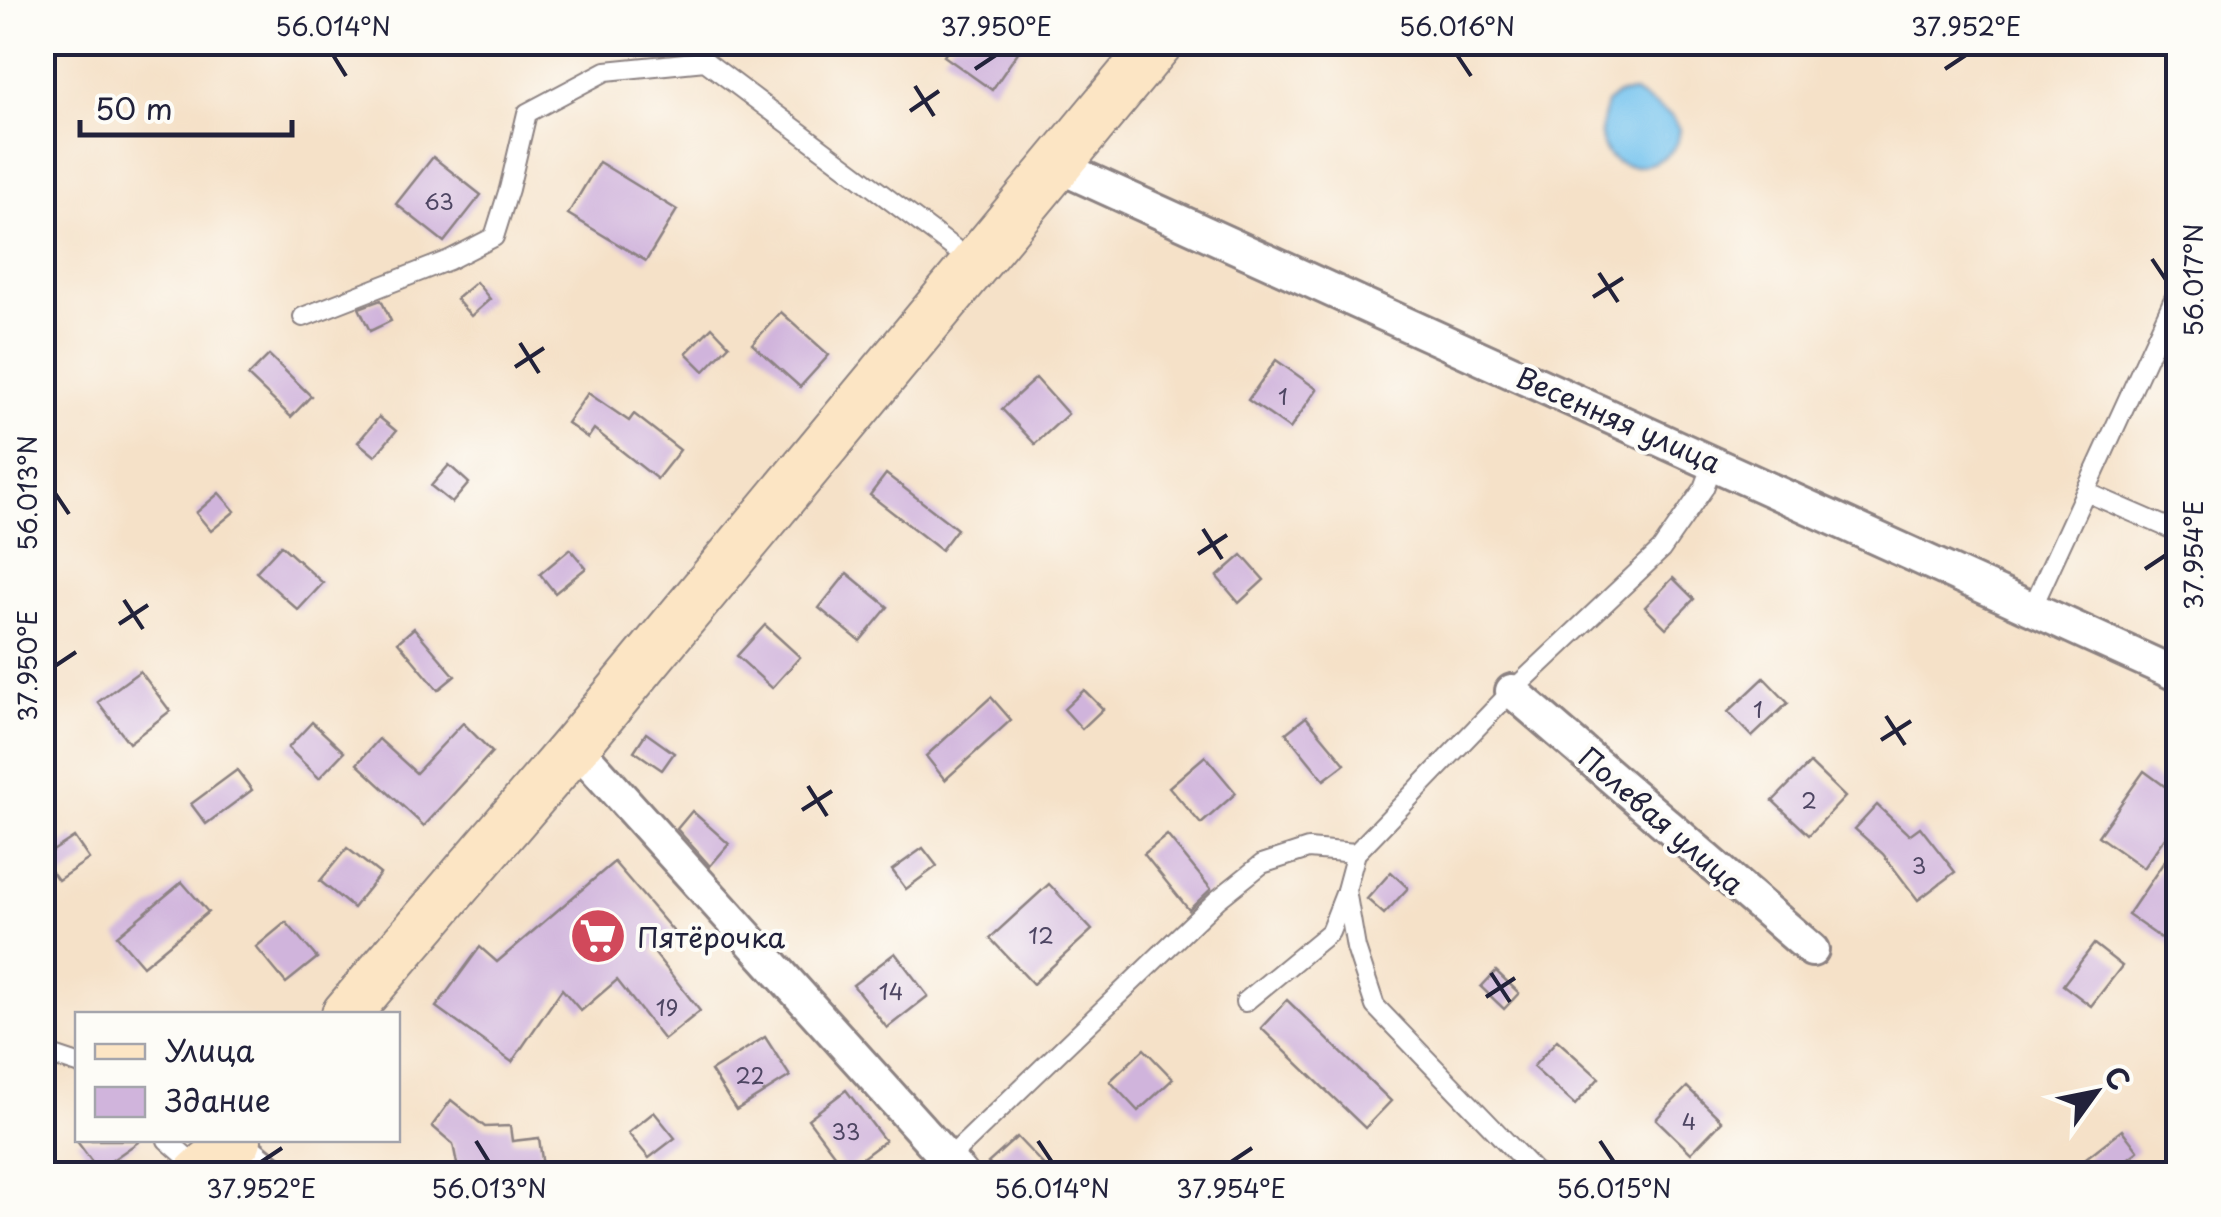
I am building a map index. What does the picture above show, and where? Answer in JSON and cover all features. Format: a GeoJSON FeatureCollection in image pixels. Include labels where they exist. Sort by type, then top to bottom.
{"type":"FeatureCollection","features":[{"type":"Feature","properties":{"kind":"street"},"geometry":{"type":"LineString","coordinates":[[348,1012],[575,746],[1159,42]]}},
{"type":"Feature","properties":{"kind":"street","name":"Весенняя улица"},"geometry":{"type":"LineString","coordinates":[[1058,166],[2178,675]]}},
{"type":"Feature","properties":{"kind":"street","name":"Полевая улица"},"geometry":{"type":"LineString","coordinates":[[1512,690],[1812,950]]}},
{"type":"Feature","properties":{"kind":"street"},"geometry":{"type":"LineString","coordinates":[[575,746],[955,1166]]}},
{"type":"Feature","properties":{"kind":"street"},"geometry":{"type":"LineString","coordinates":[[218,1157],[273,1174]]}},
{"type":"Feature","properties":{"kind":"lane"},"geometry":{"type":"LineString","coordinates":[[303,317],[449,260],[494,237],[527,113],[606,71],[705,61],[975,264]]}},
{"type":"Feature","properties":{"kind":"lane"},"geometry":{"type":"LineString","coordinates":[[2032,608],[2178,290]]}},
{"type":"Feature","properties":{"kind":"lane"},"geometry":{"type":"LineString","coordinates":[[1245,1002],[1330,932],[1356,853],[1512,690],[1661,550],[1704,488],[1714,462]]}},
{"type":"Feature","properties":{"kind":"lane"},"geometry":{"type":"LineString","coordinates":[[2086,492],[2178,532]]}},
{"type":"Feature","properties":{"kind":"lane"},"geometry":{"type":"LineString","coordinates":[[955,1166],[1217,900],[1262,864],[1308,848],[1356,853]]}},
{"type":"Feature","properties":{"kind":"lane"},"geometry":{"type":"LineString","coordinates":[[1346,890],[1356,948],[1375,1006],[1537,1174]]}},
{"type":"Feature","properties":{"kind":"lane"},"geometry":{"type":"LineString","coordinates":[[42,1052],[75,1063]]}},
{"type":"Feature","properties":{"kind":"lane"},"geometry":{"type":"LineString","coordinates":[[173,1142],[218,1157]]}},
{"type":"Feature","properties":{"kind":"water"},"geometry":{"type":"Polygon","coordinates":[[[1634,93],[1672,116],[1680,129],[1677,143],[1667,154],[1657,161],[1633,166],[1612,158],[1601,132],[1606,104],[1618,94],[1634,93]]]}},
{"type":"Feature","properties":{"kind":"building"},"geometry":{"type":"Polygon","coordinates":[[[953,42],[1025,42],[992,90],[944,56],[953,42]]]}},
{"type":"Feature","properties":{"kind":"building"},"geometry":{"type":"Polygon","coordinates":[[[433,157],[481,195],[444,242],[396,204],[433,157]]]}},
{"type":"Feature","properties":{"kind":"building"},"geometry":{"type":"Polygon","coordinates":[[[599,162],[677,210],[646,261],[568,214],[599,162]]]}},
{"type":"Feature","properties":{"kind":"building"},"geometry":{"type":"Polygon","coordinates":[[[476,282],[490,299],[471,316],[456,299],[476,282]]]}},
{"type":"Feature","properties":{"kind":"building"},"geometry":{"type":"Polygon","coordinates":[[[381,300],[391,321],[370,331],[359,308],[381,300]]]}},
{"type":"Feature","properties":{"kind":"building"},"geometry":{"type":"Polygon","coordinates":[[[781,312],[829,355],[800,387],[752,344],[781,312]]]}},
{"type":"Feature","properties":{"kind":"building"},"geometry":{"type":"Polygon","coordinates":[[[712,327],[729,345],[704,371],[686,353],[712,327]]]}},
{"type":"Feature","properties":{"kind":"building"},"geometry":{"type":"Polygon","coordinates":[[[269,355],[311,396],[291,417],[248,376],[269,355]]]}},
{"type":"Feature","properties":{"kind":"building"},"geometry":{"type":"Polygon","coordinates":[[[1276,360],[1317,389],[1290,429],[1248,400],[1276,360]]]}},
{"type":"Feature","properties":{"kind":"building"},"geometry":{"type":"Polygon","coordinates":[[[1036,378],[1068,414],[1035,444],[1002,409],[1036,378]]]}},
{"type":"Feature","properties":{"kind":"building"},"geometry":{"type":"Polygon","coordinates":[[[588,393],[629,421],[634,414],[680,450],[657,479],[594,429],[588,438],[567,423],[588,393]]]}},
{"type":"Feature","properties":{"kind":"building"},"geometry":{"type":"Polygon","coordinates":[[[379,417],[396,431],[375,456],[358,442],[379,417]]]}},
{"type":"Feature","properties":{"kind":"building"},"geometry":{"type":"Polygon","coordinates":[[[449,465],[469,483],[452,503],[431,486],[449,465]]]}},
{"type":"Feature","properties":{"kind":"building"},"geometry":{"type":"Polygon","coordinates":[[[886,474],[957,529],[941,550],[870,495],[886,474]]]}},
{"type":"Feature","properties":{"kind":"building"},"geometry":{"type":"Polygon","coordinates":[[[219,493],[235,511],[211,531],[196,513],[219,493]]]}},
{"type":"Feature","properties":{"kind":"building"},"geometry":{"type":"Polygon","coordinates":[[[281,545],[323,583],[298,610],[256,572],[281,545]]]}},
{"type":"Feature","properties":{"kind":"building"},"geometry":{"type":"Polygon","coordinates":[[[570,549],[586,568],[555,593],[540,574],[570,549]]]}},
{"type":"Feature","properties":{"kind":"building"},"geometry":{"type":"Polygon","coordinates":[[[1242,555],[1264,580],[1239,603],[1217,577],[1242,555]]]}},
{"type":"Feature","properties":{"kind":"building"},"geometry":{"type":"Polygon","coordinates":[[[847,573],[888,607],[860,641],[819,608],[847,573]]]}},
{"type":"Feature","properties":{"kind":"building"},"geometry":{"type":"Polygon","coordinates":[[[1673,578],[1694,599],[1666,628],[1645,607],[1673,578]]]}},
{"type":"Feature","properties":{"kind":"building"},"geometry":{"type":"Polygon","coordinates":[[[765,625],[800,657],[772,688],[737,656],[765,625]]]}},
{"type":"Feature","properties":{"kind":"building"},"geometry":{"type":"Polygon","coordinates":[[[414,628],[455,676],[438,690],[398,642],[414,628]]]}},
{"type":"Feature","properties":{"kind":"building"},"geometry":{"type":"Polygon","coordinates":[[[140,671],[170,711],[129,743],[98,702],[140,671]]]}},
{"type":"Feature","properties":{"kind":"building"},"geometry":{"type":"Polygon","coordinates":[[[1764,678],[1788,703],[1752,737],[1728,712],[1764,678]]]}},
{"type":"Feature","properties":{"kind":"building"},"geometry":{"type":"Polygon","coordinates":[[[1084,690],[1103,709],[1082,729],[1064,709],[1084,690]]]}},
{"type":"Feature","properties":{"kind":"building"},"geometry":{"type":"Polygon","coordinates":[[[991,697],[1011,720],[945,780],[926,756],[991,697]]]}},
{"type":"Feature","properties":{"kind":"building"},"geometry":{"type":"Polygon","coordinates":[[[1306,717],[1345,764],[1324,780],[1286,733],[1306,717]]]}},
{"type":"Feature","properties":{"kind":"building"},"geometry":{"type":"Polygon","coordinates":[[[312,722],[344,752],[319,778],[288,748],[312,722]]]}},
{"type":"Feature","properties":{"kind":"building"},"geometry":{"type":"Polygon","coordinates":[[[463,723],[492,752],[424,826],[357,764],[379,739],[416,773],[463,723]]]}},
{"type":"Feature","properties":{"kind":"building"},"geometry":{"type":"Polygon","coordinates":[[[646,733],[674,753],[662,770],[634,751],[646,733]]]}},
{"type":"Feature","properties":{"kind":"building"},"geometry":{"type":"Polygon","coordinates":[[[1205,756],[1236,793],[1201,824],[1169,787],[1205,756]]]}},
{"type":"Feature","properties":{"kind":"building"},"geometry":{"type":"Polygon","coordinates":[[[1810,763],[1845,797],[1809,835],[1773,801],[1810,763]]]}},
{"type":"Feature","properties":{"kind":"building"},"geometry":{"type":"Polygon","coordinates":[[[237,770],[252,790],[206,824],[191,804],[237,770]]]}},
{"type":"Feature","properties":{"kind":"building"},"geometry":{"type":"Polygon","coordinates":[[[2144,771],[2178,796],[2178,819],[2143,868],[2098,836],[2144,771]]]}},
{"type":"Feature","properties":{"kind":"building"},"geometry":{"type":"Polygon","coordinates":[[[1877,805],[1909,835],[1920,827],[1955,872],[1918,900],[1883,854],[1855,829],[1877,805]]]}},
{"type":"Feature","properties":{"kind":"building"},"geometry":{"type":"Polygon","coordinates":[[[692,811],[729,844],[710,866],[677,829],[692,811]]]}},
{"type":"Feature","properties":{"kind":"building"},"geometry":{"type":"Polygon","coordinates":[[[1167,835],[1211,889],[1189,910],[1144,854],[1167,835]]]}},
{"type":"Feature","properties":{"kind":"building"},"geometry":{"type":"Polygon","coordinates":[[[74,837],[89,859],[58,880],[42,858],[74,837]]]}},
{"type":"Feature","properties":{"kind":"building"},"geometry":{"type":"Polygon","coordinates":[[[2178,841],[2178,950],[2128,915],[2178,841]]]}},
{"type":"Feature","properties":{"kind":"building"},"geometry":{"type":"Polygon","coordinates":[[[347,848],[380,874],[353,908],[320,881],[347,848]]]}},
{"type":"Feature","properties":{"kind":"building"},"geometry":{"type":"Polygon","coordinates":[[[923,848],[937,866],[906,889],[892,870],[923,848]]]}},
{"type":"Feature","properties":{"kind":"building"},"geometry":{"type":"Polygon","coordinates":[[[614,862],[674,932],[652,950],[700,1011],[664,1040],[617,980],[581,1011],[562,989],[512,1062],[436,1007],[480,947],[497,962],[614,862]]]}},
{"type":"Feature","properties":{"kind":"building"},"geometry":{"type":"Polygon","coordinates":[[[1391,872],[1408,888],[1384,914],[1367,899],[1391,872]]]}},
{"type":"Feature","properties":{"kind":"building"},"geometry":{"type":"Polygon","coordinates":[[[182,882],[208,912],[143,966],[117,936],[182,882]]]}},
{"type":"Feature","properties":{"kind":"building"},"geometry":{"type":"Polygon","coordinates":[[[1049,884],[1092,930],[1033,984],[990,938],[1049,884]]]}},
{"type":"Feature","properties":{"kind":"building"},"geometry":{"type":"Polygon","coordinates":[[[286,922],[317,958],[286,983],[256,947],[286,922]]]}},
{"type":"Feature","properties":{"kind":"building"},"geometry":{"type":"Polygon","coordinates":[[[2094,944],[2122,966],[2091,1006],[2063,985],[2094,944]]]}},
{"type":"Feature","properties":{"kind":"building"},"geometry":{"type":"Polygon","coordinates":[[[895,953],[928,996],[887,1028],[853,985],[895,953]]]}},
{"type":"Feature","properties":{"kind":"building"},"geometry":{"type":"Polygon","coordinates":[[[1496,971],[1519,993],[1504,1009],[1481,987],[1496,971]]]}},
{"type":"Feature","properties":{"kind":"building"},"geometry":{"type":"Polygon","coordinates":[[[1287,1000],[1391,1101],[1365,1128],[1261,1028],[1287,1000]]]}},
{"type":"Feature","properties":{"kind":"building"},"geometry":{"type":"Polygon","coordinates":[[[765,1037],[790,1076],[736,1110],[711,1071],[765,1037]]]}},
{"type":"Feature","properties":{"kind":"building"},"geometry":{"type":"Polygon","coordinates":[[[1557,1040],[1599,1078],[1575,1105],[1533,1067],[1557,1040]]]}},
{"type":"Feature","properties":{"kind":"building"},"geometry":{"type":"Polygon","coordinates":[[[1144,1049],[1173,1079],[1138,1111],[1110,1081],[1144,1049]]]}},
{"type":"Feature","properties":{"kind":"building"},"geometry":{"type":"Polygon","coordinates":[[[1687,1087],[1722,1121],[1691,1153],[1656,1119],[1687,1087]]]}},
{"type":"Feature","properties":{"kind":"building"},"geometry":{"type":"Polygon","coordinates":[[[846,1090],[885,1141],[846,1170],[808,1119],[846,1090]]]}},
{"type":"Feature","properties":{"kind":"building"},"geometry":{"type":"Polygon","coordinates":[[[451,1100],[485,1127],[510,1126],[512,1141],[539,1138],[544,1174],[459,1174],[453,1144],[432,1126],[451,1100]]]}},
{"type":"Feature","properties":{"kind":"building"},"geometry":{"type":"Polygon","coordinates":[[[654,1112],[675,1138],[649,1158],[628,1133],[654,1112]]]}},
{"type":"Feature","properties":{"kind":"building"},"geometry":{"type":"Polygon","coordinates":[[[2122,1130],[2138,1151],[2108,1174],[2099,1174],[2086,1158],[2122,1130]]]}},
{"type":"Feature","properties":{"kind":"building"},"geometry":{"type":"Polygon","coordinates":[[[1017,1137],[1052,1174],[999,1174],[988,1163],[1017,1137]]]}},
{"type":"Feature","properties":{"kind":"building"},"geometry":{"type":"Polygon","coordinates":[[[77,1142],[138,1142],[98,1170],[77,1142]]]}},
{"type":"Feature","properties":{"kind":"place","name":"Пятёрочка"},"geometry":{"type":"Point","coordinates":[598,936]}}]}
